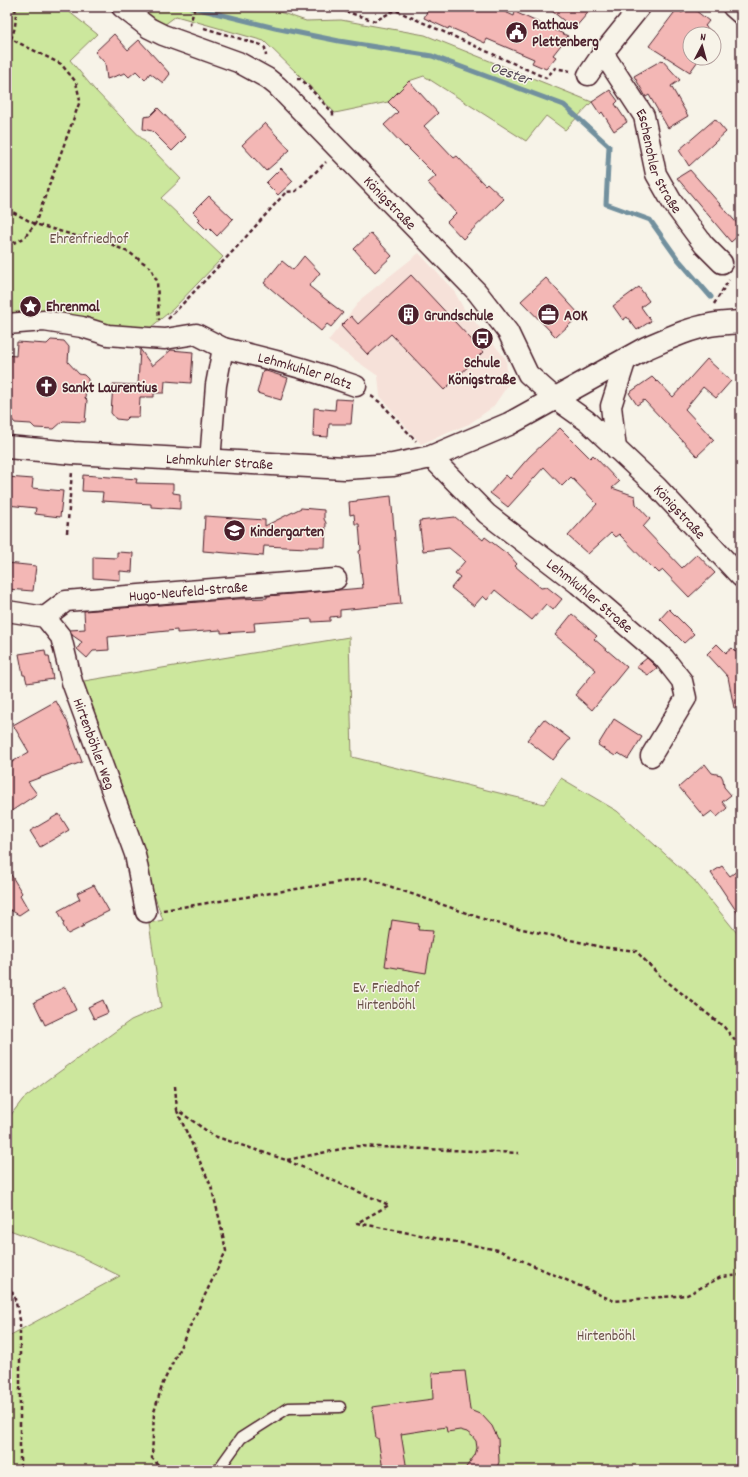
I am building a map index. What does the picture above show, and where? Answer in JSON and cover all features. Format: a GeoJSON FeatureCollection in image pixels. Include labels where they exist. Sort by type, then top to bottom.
{"type":"FeatureCollection","features":[{"type":"Feature","properties":{"kind":"street","name":"Königstraße"},"geometry":{"type":"LineString","coordinates":[[122,7],[149,28],[163,35],[238,62],[267,78],[277,86],[477,292],[508,332],[528,374],[556,399],[586,421],[657,487],[741,577]]}},
{"type":"Feature","properties":{"kind":"street"},"geometry":{"type":"LineString","coordinates":[[588,75],[603,53],[640,7]]}},
{"type":"Feature","properties":{"kind":"street"},"geometry":{"type":"LineString","coordinates":[[733,7],[741,14]]}},
{"type":"Feature","properties":{"kind":"street","name":"Eschenohler Straße"},"geometry":{"type":"LineString","coordinates":[[603,53],[644,116],[656,174],[672,202],[704,245],[722,263]]}},
{"type":"Feature","properties":{"kind":"street","name":"Lehmkuhler Platz"},"geometry":{"type":"LineString","coordinates":[[7,324],[44,322],[82,327],[108,335],[196,334],[223,348],[312,370],[356,386]]}},
{"type":"Feature","properties":{"kind":"street","name":"Lehmkuhler Straße"},"geometry":{"type":"LineString","coordinates":[[7,447],[73,453],[345,468],[393,466],[431,457],[509,424],[626,359],[665,340],[687,331],[709,325],[741,322]]}},
{"type":"Feature","properties":{"kind":"street"},"geometry":{"type":"LineString","coordinates":[[210,461],[216,385],[223,348]]}},
{"type":"Feature","properties":{"kind":"street"},"geometry":{"type":"LineString","coordinates":[[616,449],[611,406],[626,359]]}},
{"type":"Feature","properties":{"kind":"street","name":"Lehmkuhler Straße"},"geometry":{"type":"LineString","coordinates":[[431,457],[487,514],[578,584],[664,658],[682,681],[686,698],[651,756]]}},
{"type":"Feature","properties":{"kind":"street","name":"Hugo-Neufeld-Straße"},"geometry":{"type":"LineString","coordinates":[[45,617],[66,601],[336,579]]}},
{"type":"Feature","properties":{"kind":"street"},"geometry":{"type":"LineString","coordinates":[[7,612],[45,617]]}},
{"type":"Feature","properties":{"kind":"street","name":"Hirtenböhler Weg"},"geometry":{"type":"LineString","coordinates":[[45,617],[61,637],[72,682],[135,854],[146,912]]}},
{"type":"Feature","properties":{"kind":"lane"},"geometry":{"type":"LineString","coordinates":[[218,1470],[241,1438],[288,1408],[340,1407]]}},
{"type":"Feature","properties":{"kind":"path"},"geometry":{"type":"LineString","coordinates":[[7,45],[11,39],[16,24],[15,7]]}},
{"type":"Feature","properties":{"kind":"path"},"geometry":{"type":"LineString","coordinates":[[191,20],[195,7]]}},
{"type":"Feature","properties":{"kind":"path"},"geometry":{"type":"LineString","coordinates":[[332,7],[375,21],[398,7]]}},
{"type":"Feature","properties":{"kind":"path"},"geometry":{"type":"LineString","coordinates":[[395,10],[546,78],[555,68],[588,75]]}},
{"type":"Feature","properties":{"kind":"path"},"geometry":{"type":"LineString","coordinates":[[7,246],[24,238],[35,224],[80,101],[76,82],[61,64],[11,39]]}},
{"type":"Feature","properties":{"kind":"path"},"geometry":{"type":"LineString","coordinates":[[158,335],[286,192],[296,191],[339,150]]}},
{"type":"Feature","properties":{"kind":"path"},"geometry":{"type":"LineString","coordinates":[[7,209],[35,224],[80,237],[94,236],[130,253],[151,268],[157,282],[158,335]]}},
{"type":"Feature","properties":{"kind":"path"},"geometry":{"type":"LineString","coordinates":[[709,325],[708,313],[730,280],[717,269],[722,263]]}},
{"type":"Feature","properties":{"kind":"path","name":"Lehmkuhler Platz"},"geometry":{"type":"LineString","coordinates":[[356,386],[381,403],[431,457]]}},
{"type":"Feature","properties":{"kind":"path"},"geometry":{"type":"LineString","coordinates":[[67,533],[73,453]]}},
{"type":"Feature","properties":{"kind":"path"},"geometry":{"type":"LineString","coordinates":[[146,912],[366,878],[492,922],[601,947],[636,951],[660,976],[724,1027],[741,1048]]}},
{"type":"Feature","properties":{"kind":"path"},"geometry":{"type":"LineString","coordinates":[[162,1470],[152,1458],[154,1412],[163,1383],[226,1251],[211,1186],[177,1110],[175,1086]]}},
{"type":"Feature","properties":{"kind":"path"},"geometry":{"type":"LineString","coordinates":[[177,1110],[214,1136],[286,1160],[389,1205],[356,1223],[498,1250],[614,1301],[687,1295],[720,1277],[741,1275]]}},
{"type":"Feature","properties":{"kind":"path"},"geometry":{"type":"LineString","coordinates":[[286,1160],[356,1146],[519,1153]]}},
{"type":"Feature","properties":{"kind":"path"},"geometry":{"type":"LineString","coordinates":[[7,1285],[14,1295],[20,1320],[20,1470]]}},
{"type":"Feature","properties":{"kind":"shaded area"},"geometry":{"type":"Polygon","coordinates":[[[419,253],[454,291],[464,309],[506,359],[508,385],[493,407],[469,424],[421,444],[380,396],[378,376],[328,341],[362,298],[419,253]]]}},
{"type":"Feature","properties":{"kind":"green space","name":"Ehrenfriedhof"},"geometry":{"type":"Polygon","coordinates":[[[7,7],[63,7],[97,34],[70,60],[94,89],[181,179],[161,198],[223,257],[173,309],[145,332],[7,318],[7,307],[9,305],[7,295],[7,7]]]}},
{"type":"Feature","properties":{"kind":"green space"},"geometry":{"type":"Polygon","coordinates":[[[140,7],[265,7],[306,21],[341,20],[425,35],[592,102],[565,130],[546,116],[526,141],[424,76],[409,81],[388,102],[335,113],[264,41],[176,16],[164,25],[140,7]]]}},
{"type":"Feature","properties":{"kind":"green space","name":"Ev. Friedhof Hirtenböhl"},"geometry":{"type":"Polygon","coordinates":[[[349,637],[352,757],[544,804],[561,778],[617,811],[694,880],[741,938],[741,1470],[7,1470],[7,1337],[120,1276],[77,1255],[7,1229],[7,1120],[23,1099],[48,1080],[131,1020],[161,1007],[149,923],[163,920],[78,682],[349,637]]]}},
{"type":"Feature","properties":{"kind":"building","name":"Rathaus Plettenberg"},"geometry":{"type":"Polygon","coordinates":[[[429,7],[494,7],[514,16],[515,12],[568,36],[553,55],[556,57],[546,69],[532,63],[534,59],[487,39],[485,43],[424,18],[429,7]]]}},
{"type":"Feature","properties":{"kind":"building"},"geometry":{"type":"Polygon","coordinates":[[[547,7],[593,7],[574,29],[547,7]]]}},
{"type":"Feature","properties":{"kind":"building"},"geometry":{"type":"Polygon","coordinates":[[[687,7],[691,7],[709,21],[705,26],[682,26],[682,66],[694,66],[690,72],[649,46],[677,9],[682,13],[687,7]]]}},
{"type":"Feature","properties":{"kind":"building"},"geometry":{"type":"Polygon","coordinates":[[[114,34],[128,50],[139,40],[170,74],[163,83],[150,73],[145,80],[136,71],[129,77],[125,73],[107,79],[105,63],[95,52],[114,34]]]}},
{"type":"Feature","properties":{"kind":"building"},"geometry":{"type":"Polygon","coordinates":[[[662,60],[680,80],[671,86],[688,116],[668,128],[649,95],[646,97],[634,76],[662,60]]]}},
{"type":"Feature","properties":{"kind":"building"},"geometry":{"type":"Polygon","coordinates":[[[409,81],[438,113],[424,126],[454,158],[457,156],[485,185],[487,183],[504,199],[463,239],[447,222],[456,213],[428,183],[436,176],[384,125],[398,112],[388,102],[409,81]]]}},
{"type":"Feature","properties":{"kind":"building"},"geometry":{"type":"Polygon","coordinates":[[[610,90],[618,101],[615,104],[627,122],[614,131],[602,112],[600,114],[592,102],[610,90]]]}},
{"type":"Feature","properties":{"kind":"building"},"geometry":{"type":"Polygon","coordinates":[[[158,108],[186,137],[172,151],[152,131],[143,129],[144,117],[150,116],[158,108]]]}},
{"type":"Feature","properties":{"kind":"building"},"geometry":{"type":"Polygon","coordinates":[[[715,119],[726,132],[689,166],[679,150],[715,119]]]}},
{"type":"Feature","properties":{"kind":"building"},"geometry":{"type":"Polygon","coordinates":[[[265,123],[290,150],[266,171],[242,145],[265,123]]]}},
{"type":"Feature","properties":{"kind":"building"},"geometry":{"type":"Polygon","coordinates":[[[281,168],[293,181],[278,195],[266,183],[281,168]]]}},
{"type":"Feature","properties":{"kind":"building"},"geometry":{"type":"Polygon","coordinates":[[[690,170],[741,228],[741,233],[731,242],[677,178],[690,170]]]}},
{"type":"Feature","properties":{"kind":"building"},"geometry":{"type":"Polygon","coordinates":[[[209,196],[233,219],[217,236],[209,228],[207,230],[198,221],[200,219],[193,212],[209,196]]]}},
{"type":"Feature","properties":{"kind":"building"},"geometry":{"type":"Polygon","coordinates":[[[371,233],[392,256],[375,272],[354,249],[371,233]]]}},
{"type":"Feature","properties":{"kind":"building"},"geometry":{"type":"Polygon","coordinates":[[[304,256],[320,273],[309,286],[343,313],[331,327],[327,324],[321,331],[264,283],[282,261],[293,270],[304,256]]]}},
{"type":"Feature","properties":{"kind":"building","name":"Grundschule"},"geometry":{"type":"Polygon","coordinates":[[[411,275],[483,352],[444,390],[391,334],[368,355],[341,326],[351,316],[358,324],[411,275]]]}},
{"type":"Feature","properties":{"kind":"building"},"geometry":{"type":"Polygon","coordinates":[[[546,278],[580,315],[556,337],[521,301],[546,278]]]}},
{"type":"Feature","properties":{"kind":"building"},"geometry":{"type":"Polygon","coordinates":[[[639,287],[649,301],[641,307],[651,321],[637,330],[627,317],[623,320],[613,306],[639,287]]]}},
{"type":"Feature","properties":{"kind":"building","name":"Sankt Laurentius"},"geometry":{"type":"Polygon","coordinates":[[[51,340],[64,341],[69,347],[68,362],[79,374],[84,375],[88,379],[85,398],[87,400],[85,422],[63,421],[54,429],[35,428],[31,424],[15,423],[10,417],[10,412],[7,408],[7,355],[16,356],[17,342],[47,344],[51,340]]]}},
{"type":"Feature","properties":{"kind":"building"},"geometry":{"type":"Polygon","coordinates":[[[140,349],[152,366],[171,350],[193,352],[191,383],[165,381],[164,393],[154,393],[154,397],[140,397],[139,417],[128,417],[125,420],[116,419],[111,413],[113,384],[138,385],[140,349]]]}},
{"type":"Feature","properties":{"kind":"building"},"geometry":{"type":"Polygon","coordinates":[[[707,359],[731,381],[716,398],[703,387],[685,409],[714,440],[697,456],[644,400],[637,405],[629,393],[652,377],[657,382],[658,381],[673,397],[707,359]]]}},
{"type":"Feature","properties":{"kind":"building"},"geometry":{"type":"Polygon","coordinates":[[[263,370],[288,378],[281,400],[257,393],[263,370]]]}},
{"type":"Feature","properties":{"kind":"building"},"geometry":{"type":"Polygon","coordinates":[[[336,399],[353,400],[351,424],[329,424],[328,437],[313,436],[314,408],[335,410],[336,399]]]}},
{"type":"Feature","properties":{"kind":"building"},"geometry":{"type":"Polygon","coordinates":[[[560,428],[590,458],[593,455],[619,482],[612,488],[635,496],[636,504],[650,519],[643,527],[682,568],[697,554],[715,573],[689,597],[663,570],[659,573],[655,569],[654,570],[619,534],[615,537],[611,533],[588,554],[568,536],[597,504],[571,477],[562,486],[544,467],[508,507],[490,493],[506,475],[510,479],[529,457],[560,428]]]}},
{"type":"Feature","properties":{"kind":"building"},"geometry":{"type":"Polygon","coordinates":[[[83,475],[137,479],[136,483],[173,484],[173,493],[180,494],[180,509],[151,507],[151,504],[102,501],[103,492],[82,491],[83,475]]]}},
{"type":"Feature","properties":{"kind":"building"},"geometry":{"type":"Polygon","coordinates":[[[7,477],[33,479],[32,488],[63,491],[60,517],[35,514],[36,508],[7,505],[7,477]]]}},
{"type":"Feature","properties":{"kind":"building"},"geometry":{"type":"Polygon","coordinates":[[[391,496],[401,604],[340,610],[340,616],[330,617],[330,621],[312,622],[312,619],[254,623],[255,631],[221,633],[221,630],[177,633],[177,630],[108,637],[109,650],[93,651],[87,658],[77,649],[82,642],[72,635],[70,630],[85,629],[84,611],[267,598],[267,596],[363,588],[359,551],[361,550],[359,524],[355,524],[354,514],[350,515],[349,502],[391,496]]]}},
{"type":"Feature","properties":{"kind":"building"},"geometry":{"type":"Polygon","coordinates":[[[301,508],[324,510],[324,519],[326,523],[325,547],[308,548],[264,546],[263,556],[203,551],[205,516],[265,520],[265,526],[301,508]]]}},
{"type":"Feature","properties":{"kind":"building"},"geometry":{"type":"Polygon","coordinates":[[[455,517],[483,540],[485,537],[510,556],[517,564],[515,566],[541,588],[547,587],[562,599],[553,610],[546,604],[532,620],[495,590],[487,600],[483,596],[474,606],[451,588],[460,577],[455,573],[465,561],[449,548],[423,551],[419,521],[455,517]]]}},
{"type":"Feature","properties":{"kind":"building"},"geometry":{"type":"Polygon","coordinates":[[[117,552],[133,553],[132,572],[120,571],[120,580],[93,578],[93,557],[117,558],[117,552]]]}},
{"type":"Feature","properties":{"kind":"building"},"geometry":{"type":"Polygon","coordinates":[[[7,563],[36,566],[33,591],[7,589],[7,563]]]}},
{"type":"Feature","properties":{"kind":"building"},"geometry":{"type":"Polygon","coordinates":[[[669,609],[694,634],[684,643],[660,619],[669,609]]]}},
{"type":"Feature","properties":{"kind":"building"},"geometry":{"type":"Polygon","coordinates":[[[572,614],[597,636],[594,639],[627,667],[592,710],[575,695],[596,670],[555,635],[572,614]]]}},
{"type":"Feature","properties":{"kind":"building"},"geometry":{"type":"Polygon","coordinates":[[[717,644],[726,653],[732,648],[741,657],[741,708],[734,708],[728,677],[707,654],[717,644]]]}},
{"type":"Feature","properties":{"kind":"building"},"geometry":{"type":"Polygon","coordinates":[[[45,650],[46,656],[49,656],[53,679],[27,683],[25,675],[23,675],[19,654],[45,650]]]}},
{"type":"Feature","properties":{"kind":"building"},"geometry":{"type":"Polygon","coordinates":[[[647,658],[657,668],[648,675],[636,667],[647,658]]]}},
{"type":"Feature","properties":{"kind":"building"},"geometry":{"type":"Polygon","coordinates":[[[56,701],[67,721],[82,762],[28,782],[37,794],[7,814],[7,765],[29,752],[13,725],[56,701]]]}},
{"type":"Feature","properties":{"kind":"building"},"geometry":{"type":"Polygon","coordinates":[[[544,719],[570,739],[553,760],[527,740],[544,719]]]}},
{"type":"Feature","properties":{"kind":"building"},"geometry":{"type":"Polygon","coordinates":[[[614,719],[642,737],[628,759],[618,753],[615,756],[598,745],[614,719]]]}},
{"type":"Feature","properties":{"kind":"building"},"geometry":{"type":"Polygon","coordinates":[[[705,764],[712,773],[721,775],[724,787],[731,795],[722,802],[727,808],[717,817],[712,811],[704,817],[679,787],[705,764]]]}},
{"type":"Feature","properties":{"kind":"building"},"geometry":{"type":"Polygon","coordinates":[[[59,814],[69,830],[40,847],[30,831],[59,814]]]}},
{"type":"Feature","properties":{"kind":"building"},"geometry":{"type":"Polygon","coordinates":[[[722,866],[730,876],[741,868],[741,918],[711,873],[722,866]]]}},
{"type":"Feature","properties":{"kind":"building"},"geometry":{"type":"Polygon","coordinates":[[[7,868],[22,893],[20,895],[28,909],[19,915],[7,908],[7,868]]]}},
{"type":"Feature","properties":{"kind":"building"},"geometry":{"type":"Polygon","coordinates":[[[94,885],[109,911],[83,924],[84,926],[68,934],[58,911],[80,899],[77,893],[94,885]]]}},
{"type":"Feature","properties":{"kind":"building"},"geometry":{"type":"Polygon","coordinates":[[[392,920],[419,924],[418,930],[433,931],[426,973],[385,966],[392,920]]]}},
{"type":"Feature","properties":{"kind":"building"},"geometry":{"type":"Polygon","coordinates":[[[65,987],[76,1010],[45,1025],[34,1002],[65,987]]]}},
{"type":"Feature","properties":{"kind":"building"},"geometry":{"type":"Polygon","coordinates":[[[103,1000],[108,1013],[94,1019],[88,1007],[103,1000]]]}},
{"type":"Feature","properties":{"kind":"building"},"geometry":{"type":"Polygon","coordinates":[[[465,1371],[470,1410],[482,1415],[492,1426],[498,1439],[499,1462],[496,1470],[464,1470],[475,1455],[477,1448],[476,1441],[467,1432],[460,1430],[447,1432],[446,1427],[401,1434],[407,1470],[383,1470],[378,1438],[376,1438],[372,1407],[433,1399],[432,1373],[465,1371]]]}},
{"type":"Feature","properties":{"kind":"waterway","name":"Oester"},"geometry":{"type":"LineString","coordinates":[[191,7],[275,28],[339,41],[432,56],[564,105],[609,146],[606,204],[650,220],[677,258],[711,297]]}},
{"type":"Feature","properties":{"kind":"place","name":"Rathaus Plettenberg"},"geometry":{"type":"Point","coordinates":[517,33]}},
{"type":"Feature","properties":{"kind":"place","name":"Ehrenmal"},"geometry":{"type":"Point","coordinates":[31,306]}},
{"type":"Feature","properties":{"kind":"place","name":"Grundschule"},"geometry":{"type":"Point","coordinates":[408,315]}},
{"type":"Feature","properties":{"kind":"place","name":"AOK"},"geometry":{"type":"Point","coordinates":[548,315]}},
{"type":"Feature","properties":{"kind":"place","name":"Schule Königstraße"},"geometry":{"type":"Point","coordinates":[482,339]}},
{"type":"Feature","properties":{"kind":"place","name":"Sankt Laurentius"},"geometry":{"type":"Point","coordinates":[46,387]}},
{"type":"Feature","properties":{"kind":"place","name":"Kindergarten"},"geometry":{"type":"Point","coordinates":[234,531]}},
{"type":"Feature","properties":{"kind":"park label","name":"Hirtenböhl"},"geometry":{"type":"Point","coordinates":[606,1335]}}]}
